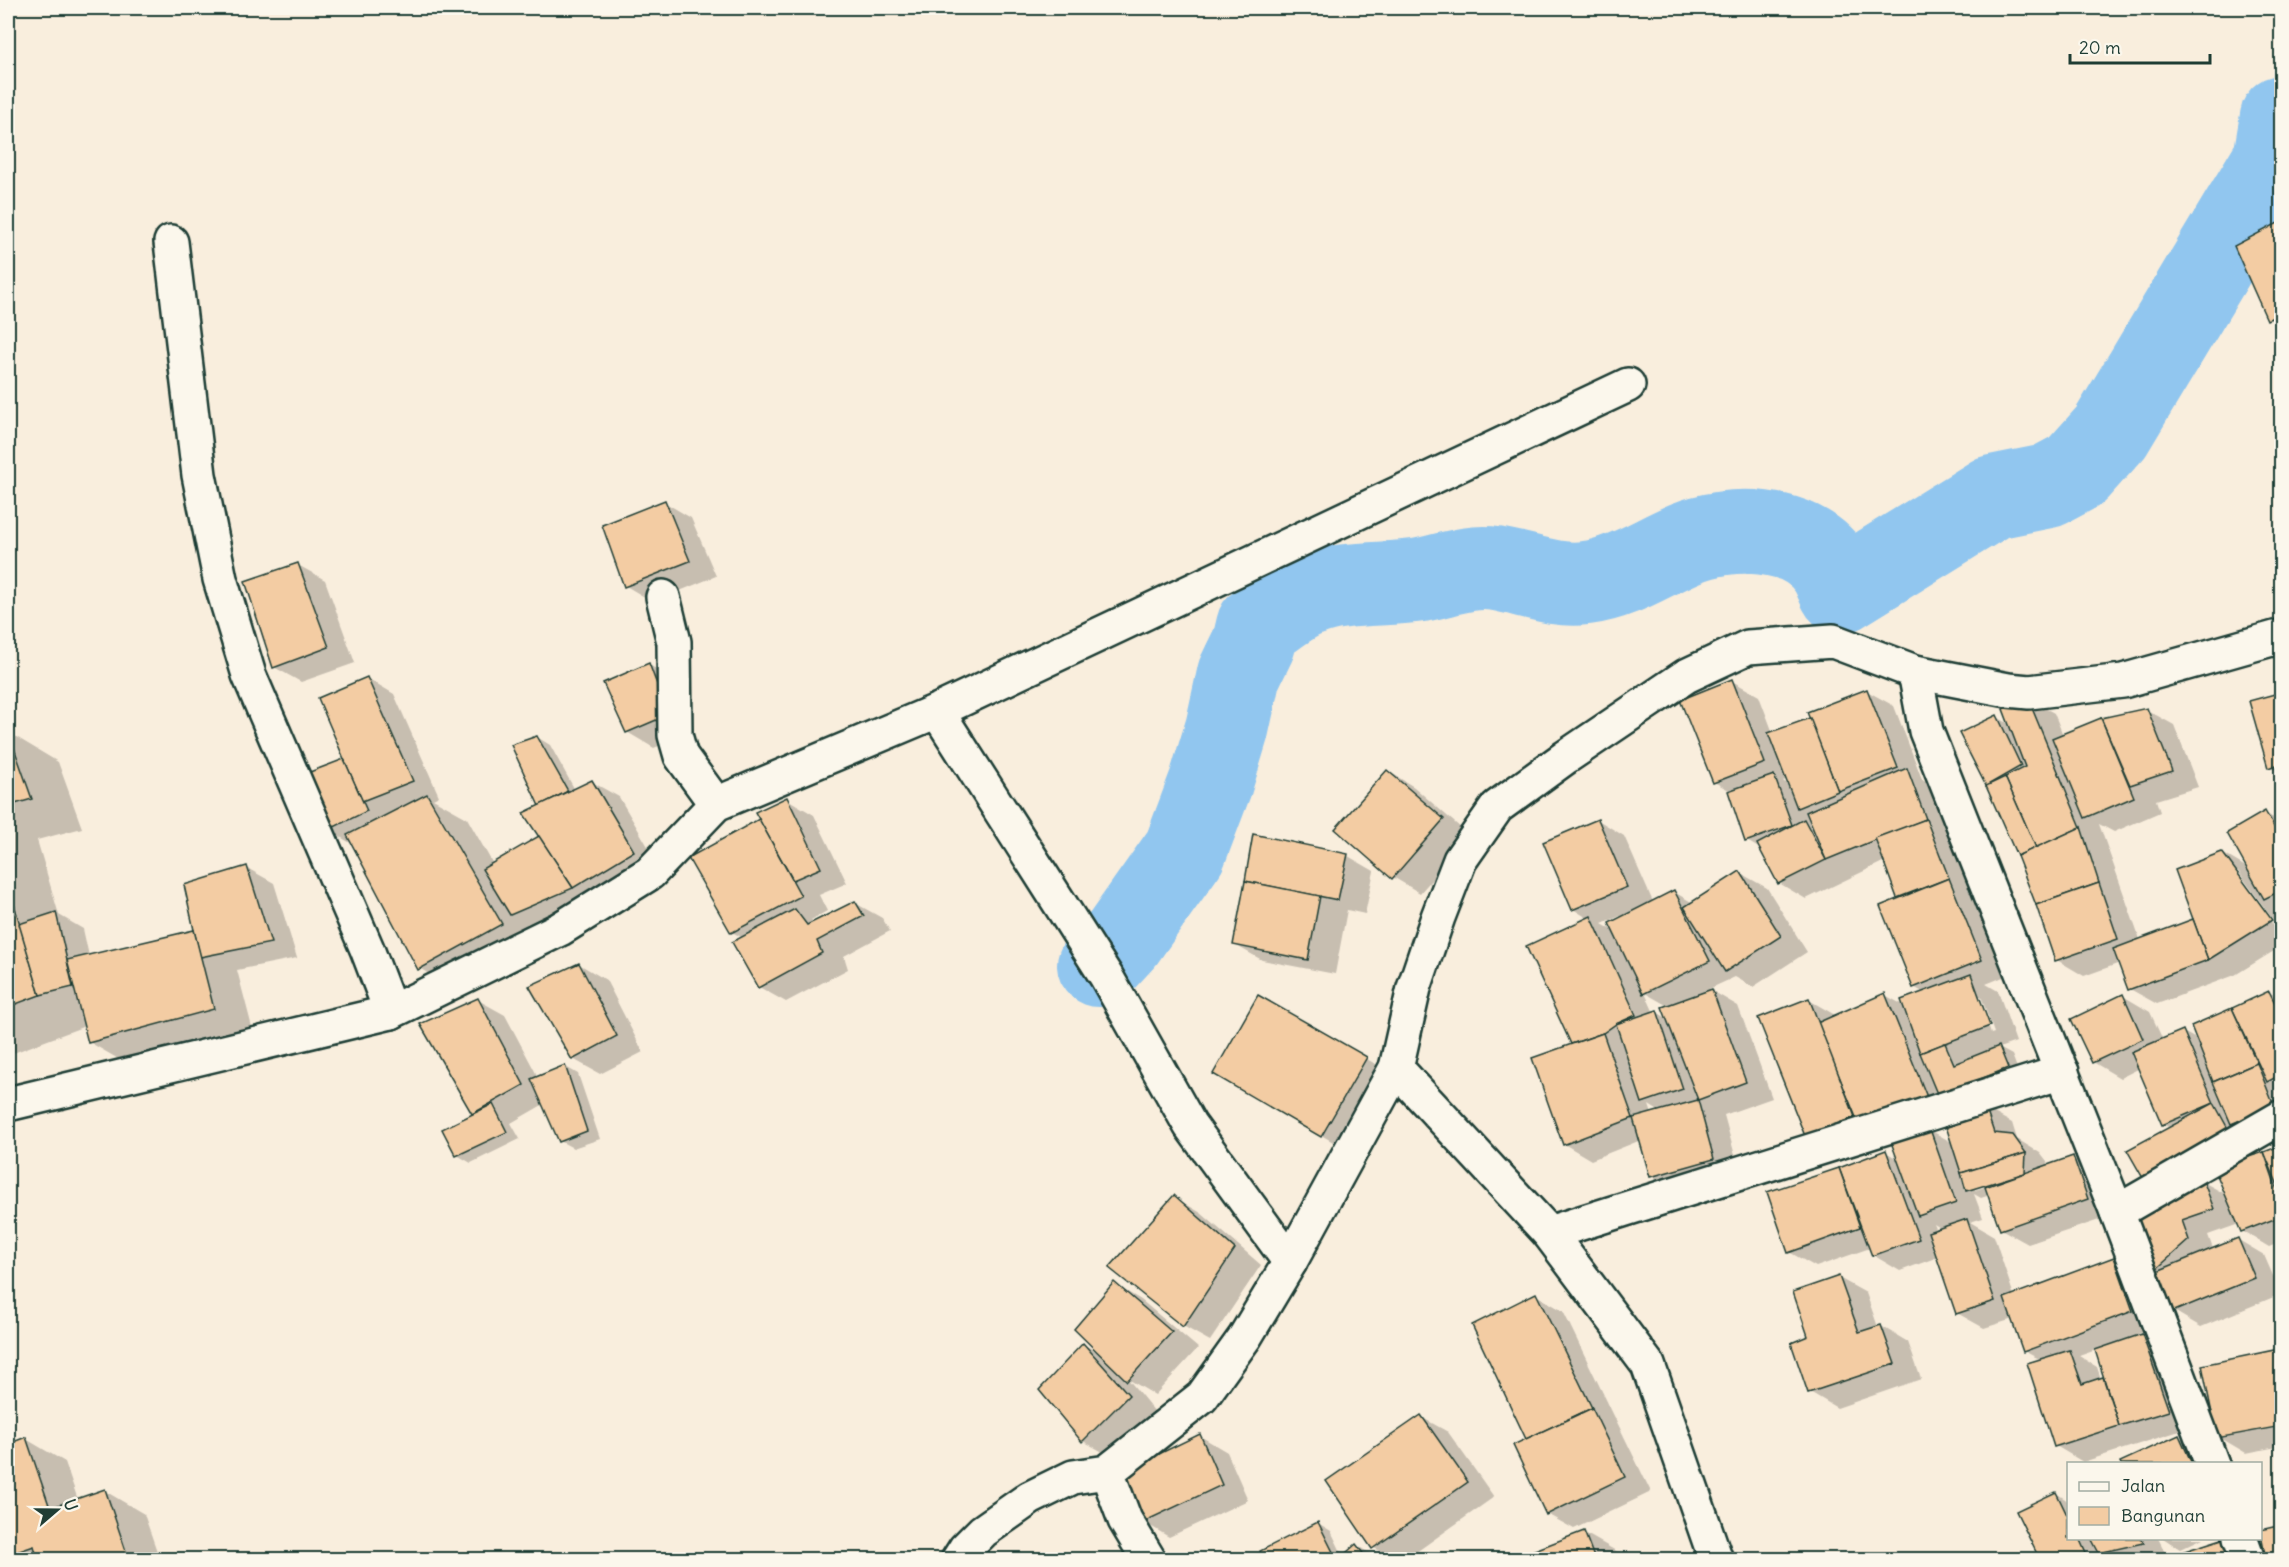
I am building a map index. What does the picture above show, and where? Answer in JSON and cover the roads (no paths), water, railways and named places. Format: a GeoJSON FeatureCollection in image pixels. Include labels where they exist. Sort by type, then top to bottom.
{"type":"FeatureCollection","features":[{"type":"Feature","properties":{"kind":"street"},"geometry":{"type":"LineString","coordinates":[[171,242],[199,476],[220,579],[249,675],[368,949],[391,1012]]}},
{"type":"Feature","properties":{"kind":"street"},"geometry":{"type":"LineString","coordinates":[[8,1104],[391,1012],[560,929],[650,873],[716,804],[937,711],[1628,385]]}},
{"type":"Feature","properties":{"kind":"street"},"geometry":{"type":"LineString","coordinates":[[663,597],[674,642],[675,735],[681,756],[716,804]]}},
{"type":"Feature","properties":{"kind":"street"},"geometry":{"type":"LineString","coordinates":[[958,1560],[965,1549],[983,1531],[1030,1498],[1073,1477],[1107,1473],[1202,1397],[1245,1337],[1290,1262],[1396,1068],[1414,988],[1460,860],[1497,807],[1566,757],[1686,676],[1748,647],[1833,641],[1915,672],[2029,692],[2123,681],[2282,636]]}},
{"type":"Feature","properties":{"kind":"street"},"geometry":{"type":"LineString","coordinates":[[1915,672],[1926,731],[2117,1212],[2211,1462]]}},
{"type":"Feature","properties":{"kind":"street"},"geometry":{"type":"LineString","coordinates":[[937,711],[1106,976],[1190,1125],[1290,1262]]}},
{"type":"Feature","properties":{"kind":"street"},"geometry":{"type":"LineString","coordinates":[[1396,1068],[1548,1233],[1648,1365],[1716,1560]]}},
{"type":"Feature","properties":{"kind":"street"},"geometry":{"type":"LineString","coordinates":[[1548,1233],[2062,1072]]}},
{"type":"Feature","properties":{"kind":"street"},"geometry":{"type":"LineString","coordinates":[[2117,1212],[2282,1117]]}},
{"type":"Feature","properties":{"kind":"street"},"geometry":{"type":"LineString","coordinates":[[1107,1473],[1125,1520],[1149,1560]]}},
{"type":"Feature","properties":{"kind":"street"},"geometry":{"type":"LineString","coordinates":[[2240,1540],[2248,1560]]}},
{"type":"Feature","properties":{"kind":"waterway"},"geometry":{"type":"LineString","coordinates":[[1099,965],[1123,939],[1185,851],[1211,782],[1227,729],[1239,674],[1254,643],[1258,626],[1289,605],[1322,591],[1350,586],[1421,580],[1467,569],[1496,569],[1552,582],[1574,584],[1599,581],[1625,572],[1686,543],[1722,533],[1763,533],[1800,543],[1816,553],[1829,567],[1841,591],[1993,497],[2048,486],[2076,471],[2111,432],[2275,159],[2282,117]]}}]}
